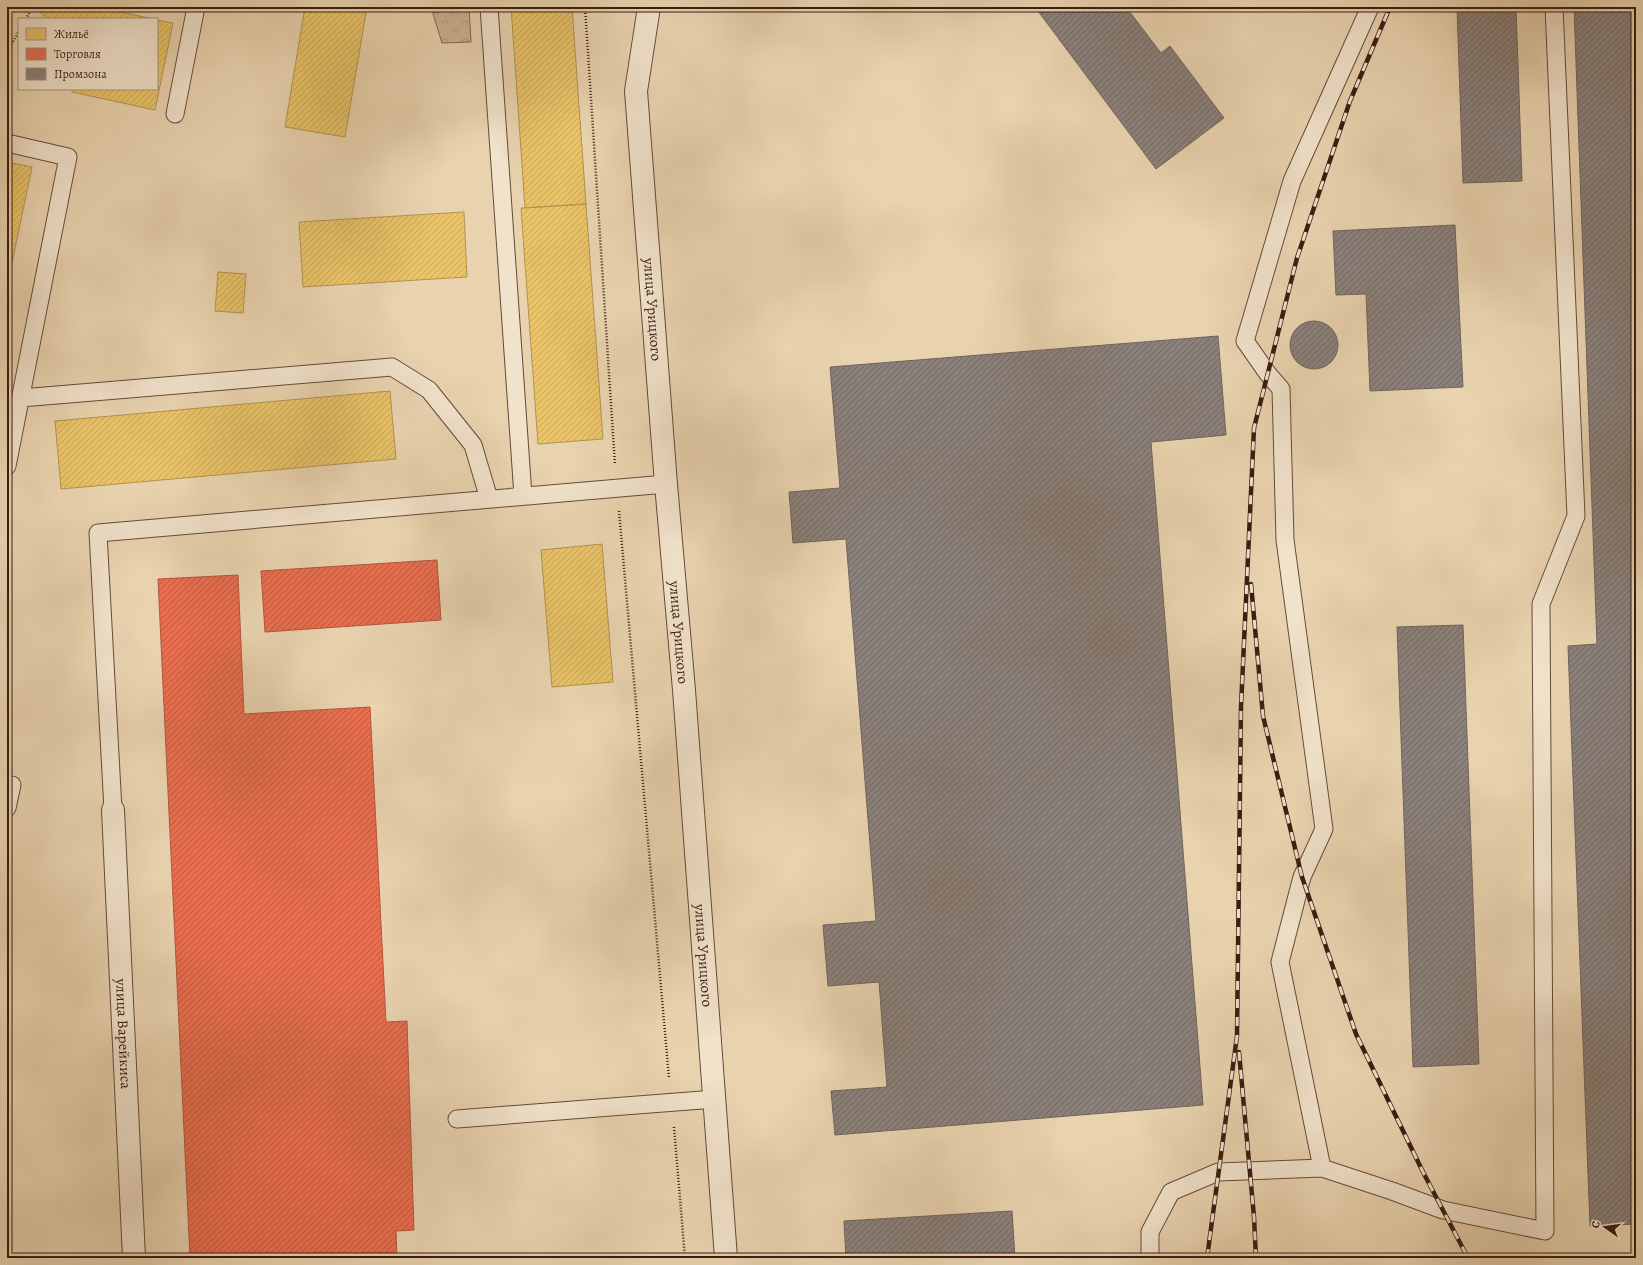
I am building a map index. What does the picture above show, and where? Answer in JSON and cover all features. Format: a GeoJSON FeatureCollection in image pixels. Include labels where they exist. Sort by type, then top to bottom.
{"type":"FeatureCollection","features":[{"type":"Feature","properties":{"kind":"street","name":"улица Урицкого"},"geometry":{"type":"LineString","coordinates":[[649,7],[636,91],[666,484],[684,690],[726,1258]]}},
{"type":"Feature","properties":{"kind":"street","name":"улица Варейкиса"},"geometry":{"type":"LineString","coordinates":[[113,810],[134,1258]]}},
{"type":"Feature","properties":{"kind":"lane"},"geometry":{"type":"LineString","coordinates":[[175,114],[196,7]]}},
{"type":"Feature","properties":{"kind":"lane"},"geometry":{"type":"LineString","coordinates":[[488,7],[523,496]]}},
{"type":"Feature","properties":{"kind":"lane"},"geometry":{"type":"LineString","coordinates":[[1322,1168],[1280,962],[1302,877],[1324,828],[1285,540],[1281,389],[1268,374],[1245,341],[1292,181],[1370,7]]}},
{"type":"Feature","properties":{"kind":"lane"},"geometry":{"type":"LineString","coordinates":[[1150,1258],[1150,1232],[1170,1192],[1218,1172],[1322,1168],[1392,1191],[1443,1210],[1545,1231],[1541,604],[1576,516],[1554,7]]}},
{"type":"Feature","properties":{"kind":"lane"},"geometry":{"type":"LineString","coordinates":[[7,143],[68,157],[7,466]]}},
{"type":"Feature","properties":{"kind":"lane"},"geometry":{"type":"LineString","coordinates":[[21,398],[392,367],[429,390],[473,445],[489,498]]}},
{"type":"Feature","properties":{"kind":"lane"},"geometry":{"type":"LineString","coordinates":[[113,810],[98,533],[489,498],[666,484]]}},
{"type":"Feature","properties":{"kind":"lane"},"geometry":{"type":"LineString","coordinates":[[7,784],[12,785],[7,808]]}},
{"type":"Feature","properties":{"kind":"lane"},"geometry":{"type":"LineString","coordinates":[[457,1119],[715,1099]]}},
{"type":"Feature","properties":{"kind":"path"},"geometry":{"type":"LineString","coordinates":[[26,18],[32,7]]}},
{"type":"Feature","properties":{"kind":"path"},"geometry":{"type":"LineString","coordinates":[[584,7],[612,435],[685,1258]]}},
{"type":"Feature","properties":{"kind":"path"},"geometry":{"type":"LineString","coordinates":[[7,52],[18,33]]}},
{"type":"Feature","properties":{"kind":"green space"},"geometry":{"type":"Polygon","coordinates":[[[431,7],[469,7],[471,42],[442,43],[431,7]]]}},
{"type":"Feature","properties":{"kind":"building: Жильё"},"geometry":{"type":"Polygon","coordinates":[[[43,7],[108,7],[107,9],[148,18],[46,18],[39,11],[43,7]]]}},
{"type":"Feature","properties":{"kind":"building: Жильё"},"geometry":{"type":"Polygon","coordinates":[[[305,7],[367,7],[345,137],[285,127],[305,7]]]}},
{"type":"Feature","properties":{"kind":"building: Жильё"},"geometry":{"type":"Polygon","coordinates":[[[511,7],[572,7],[586,204],[525,208],[511,7]]]}},
{"type":"Feature","properties":{"kind":"building: Жильё"},"geometry":{"type":"Polygon","coordinates":[[[158,20],[173,23],[155,110],[72,92],[72,90],[158,90],[158,20]]]}},
{"type":"Feature","properties":{"kind":"building: Жильё"},"geometry":{"type":"Polygon","coordinates":[[[7,162],[32,167],[7,287],[7,162]]]}},
{"type":"Feature","properties":{"kind":"building: Жильё"},"geometry":{"type":"Polygon","coordinates":[[[586,204],[603,439],[538,444],[521,208],[586,204]]]}},
{"type":"Feature","properties":{"kind":"building: Жильё"},"geometry":{"type":"Polygon","coordinates":[[[464,212],[467,277],[303,287],[299,222],[464,212]]]}},
{"type":"Feature","properties":{"kind":"building: Жильё"},"geometry":{"type":"Polygon","coordinates":[[[218,272],[246,274],[243,313],[215,311],[218,272]]]}},
{"type":"Feature","properties":{"kind":"building: Жильё"},"geometry":{"type":"Polygon","coordinates":[[[390,391],[396,459],[61,489],[55,421],[390,391]]]}},
{"type":"Feature","properties":{"kind":"building: Жильё"},"geometry":{"type":"Polygon","coordinates":[[[602,544],[613,682],[552,687],[541,550],[602,544]]]}},
{"type":"Feature","properties":{"kind":"building: Торговля"},"geometry":{"type":"Polygon","coordinates":[[[437,560],[441,620],[265,632],[261,571],[437,560]]]}},
{"type":"Feature","properties":{"kind":"building: Торговля"},"geometry":{"type":"Polygon","coordinates":[[[238,575],[244,714],[370,707],[386,1022],[407,1021],[414,1230],[396,1231],[397,1258],[190,1258],[158,579],[238,575]]]}},
{"type":"Feature","properties":{"kind":"building: Промзона"},"geometry":{"type":"Polygon","coordinates":[[[1035,7],[1126,7],[1161,53],[1170,46],[1224,118],[1156,169],[1035,7]]]}},
{"type":"Feature","properties":{"kind":"building: Промзона"},"geometry":{"type":"Polygon","coordinates":[[[1457,7],[1516,7],[1522,181],[1463,183],[1457,7]]]}},
{"type":"Feature","properties":{"kind":"building: Промзона"},"geometry":{"type":"Polygon","coordinates":[[[1574,7],[1636,7],[1636,1224],[1590,1226],[1568,646],[1597,644],[1574,7]]]}},
{"type":"Feature","properties":{"kind":"building: Промзона"},"geometry":{"type":"Polygon","coordinates":[[[1455,225],[1463,387],[1370,391],[1366,294],[1336,295],[1333,231],[1455,225]]]}},
{"type":"Feature","properties":{"kind":"building: Промзона"},"geometry":{"type":"Polygon","coordinates":[[[1309,321],[1319,321],[1331,328],[1338,340],[1338,350],[1331,362],[1319,369],[1309,369],[1301,365],[1294,358],[1290,350],[1290,340],[1294,332],[1301,325],[1309,321]]]}},
{"type":"Feature","properties":{"kind":"building: Промзона"},"geometry":{"type":"Polygon","coordinates":[[[1218,336],[1226,435],[1151,442],[1203,1105],[835,1135],[831,1091],[887,1087],[879,982],[828,986],[823,925],[876,921],[846,539],[793,543],[789,492],[840,488],[830,367],[1218,336]]]}},
{"type":"Feature","properties":{"kind":"building: Промзона"},"geometry":{"type":"Polygon","coordinates":[[[1463,625],[1479,1064],[1413,1067],[1397,627],[1463,625]]]}},
{"type":"Feature","properties":{"kind":"building: Промзона"},"geometry":{"type":"Polygon","coordinates":[[[1012,1211],[1015,1258],[846,1258],[844,1221],[1012,1211]]]}},
{"type":"Feature","properties":{"kind":"railway"},"geometry":{"type":"LineString","coordinates":[[1207,1258],[1237,1036],[1241,707],[1254,428],[1297,258],[1350,101],[1390,7]]}},
{"type":"Feature","properties":{"kind":"railway"},"geometry":{"type":"LineString","coordinates":[[1251,584],[1263,716],[1302,877],[1356,1034],[1423,1172],[1468,1258]]}},
{"type":"Feature","properties":{"kind":"railway"},"geometry":{"type":"LineString","coordinates":[[1239,1052],[1254,1217],[1256,1258]]}}]}
